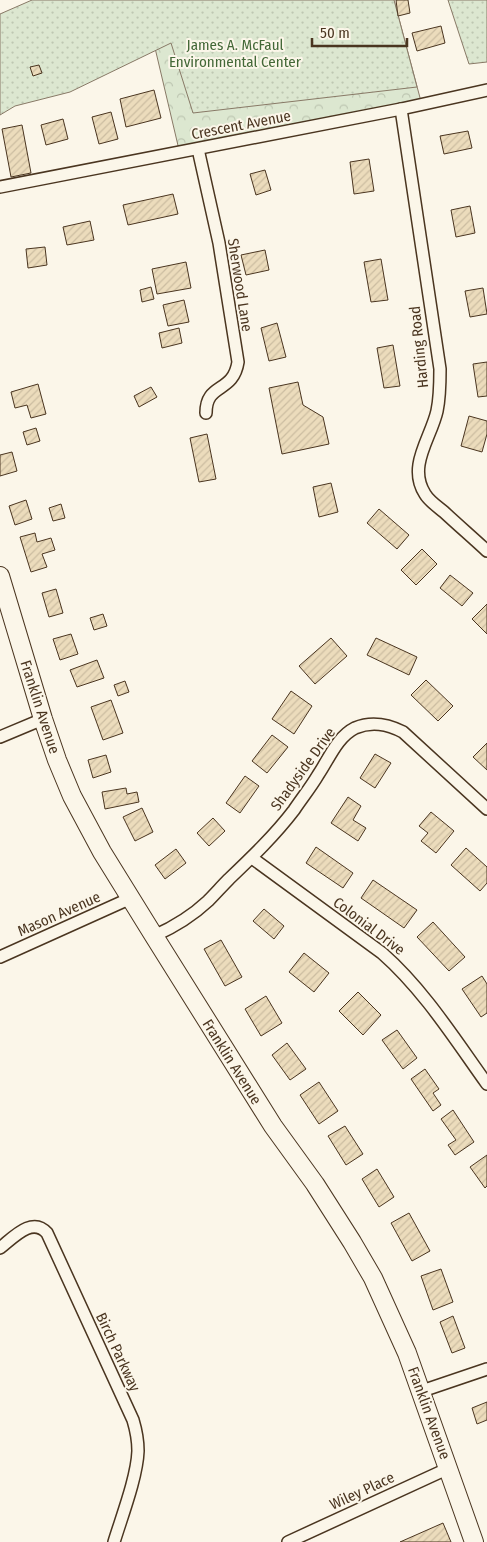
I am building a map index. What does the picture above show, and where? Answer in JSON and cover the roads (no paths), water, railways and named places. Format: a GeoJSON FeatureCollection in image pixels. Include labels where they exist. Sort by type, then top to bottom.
{"type":"FeatureCollection","features":[{"type":"Feature","properties":{"kind":"main road","name":"Franklin Avenue"},"geometry":{"type":"LineString","coordinates":[[0,576],[43,719],[72,796],[90,830],[154,936],[272,1126],[315,1184],[352,1242],[391,1315],[422,1392],[474,1542]]}},
{"type":"Feature","properties":{"kind":"street","name":"Crescent Avenue"},"geometry":{"type":"LineString","coordinates":[[0,187],[401,109],[487,90]]}},
{"type":"Feature","properties":{"kind":"street","name":"Harding Road"},"geometry":{"type":"LineString","coordinates":[[401,109],[440,369],[437,410],[431,432],[418,460],[417,472],[419,482],[428,498],[487,550]]}},
{"type":"Feature","properties":{"kind":"street","name":"Sherwood Lane"},"geometry":{"type":"LineString","coordinates":[[198,149],[219,243],[238,362],[233,378],[227,385],[215,391],[209,397],[206,413]]}},
{"type":"Feature","properties":{"kind":"street"},"geometry":{"type":"LineString","coordinates":[[0,737],[43,719]]}},
{"type":"Feature","properties":{"kind":"street","name":"Shadyside Drive"},"geometry":{"type":"LineString","coordinates":[[154,936],[173,927],[192,914],[252,858],[293,811],[341,740],[355,728],[368,724],[380,724],[391,726],[403,732],[487,809]]}},
{"type":"Feature","properties":{"kind":"street","name":"Colonial Drive"},"geometry":{"type":"LineString","coordinates":[[252,858],[382,952],[400,969],[420,991],[487,1084]]}},
{"type":"Feature","properties":{"kind":"street","name":"Mason Avenue"},"geometry":{"type":"LineString","coordinates":[[0,957],[131,898]]}},
{"type":"Feature","properties":{"kind":"street","name":"Birch Parkway"},"geometry":{"type":"LineString","coordinates":[[0,1248],[29,1227],[42,1228],[47,1233],[133,1420],[137,1435],[138,1451],[136,1469],[114,1542]]}},
{"type":"Feature","properties":{"kind":"street"},"geometry":{"type":"LineString","coordinates":[[422,1392],[487,1370]]}},
{"type":"Feature","properties":{"kind":"street","name":"Wiley Place"},"geometry":{"type":"LineString","coordinates":[[288,1542],[449,1468]]}},
{"type":"Feature","properties":{"kind":"park label","name":"James A. McFaul Environmental Center"},"geometry":{"type":"Point","coordinates":[235,54]}}]}
